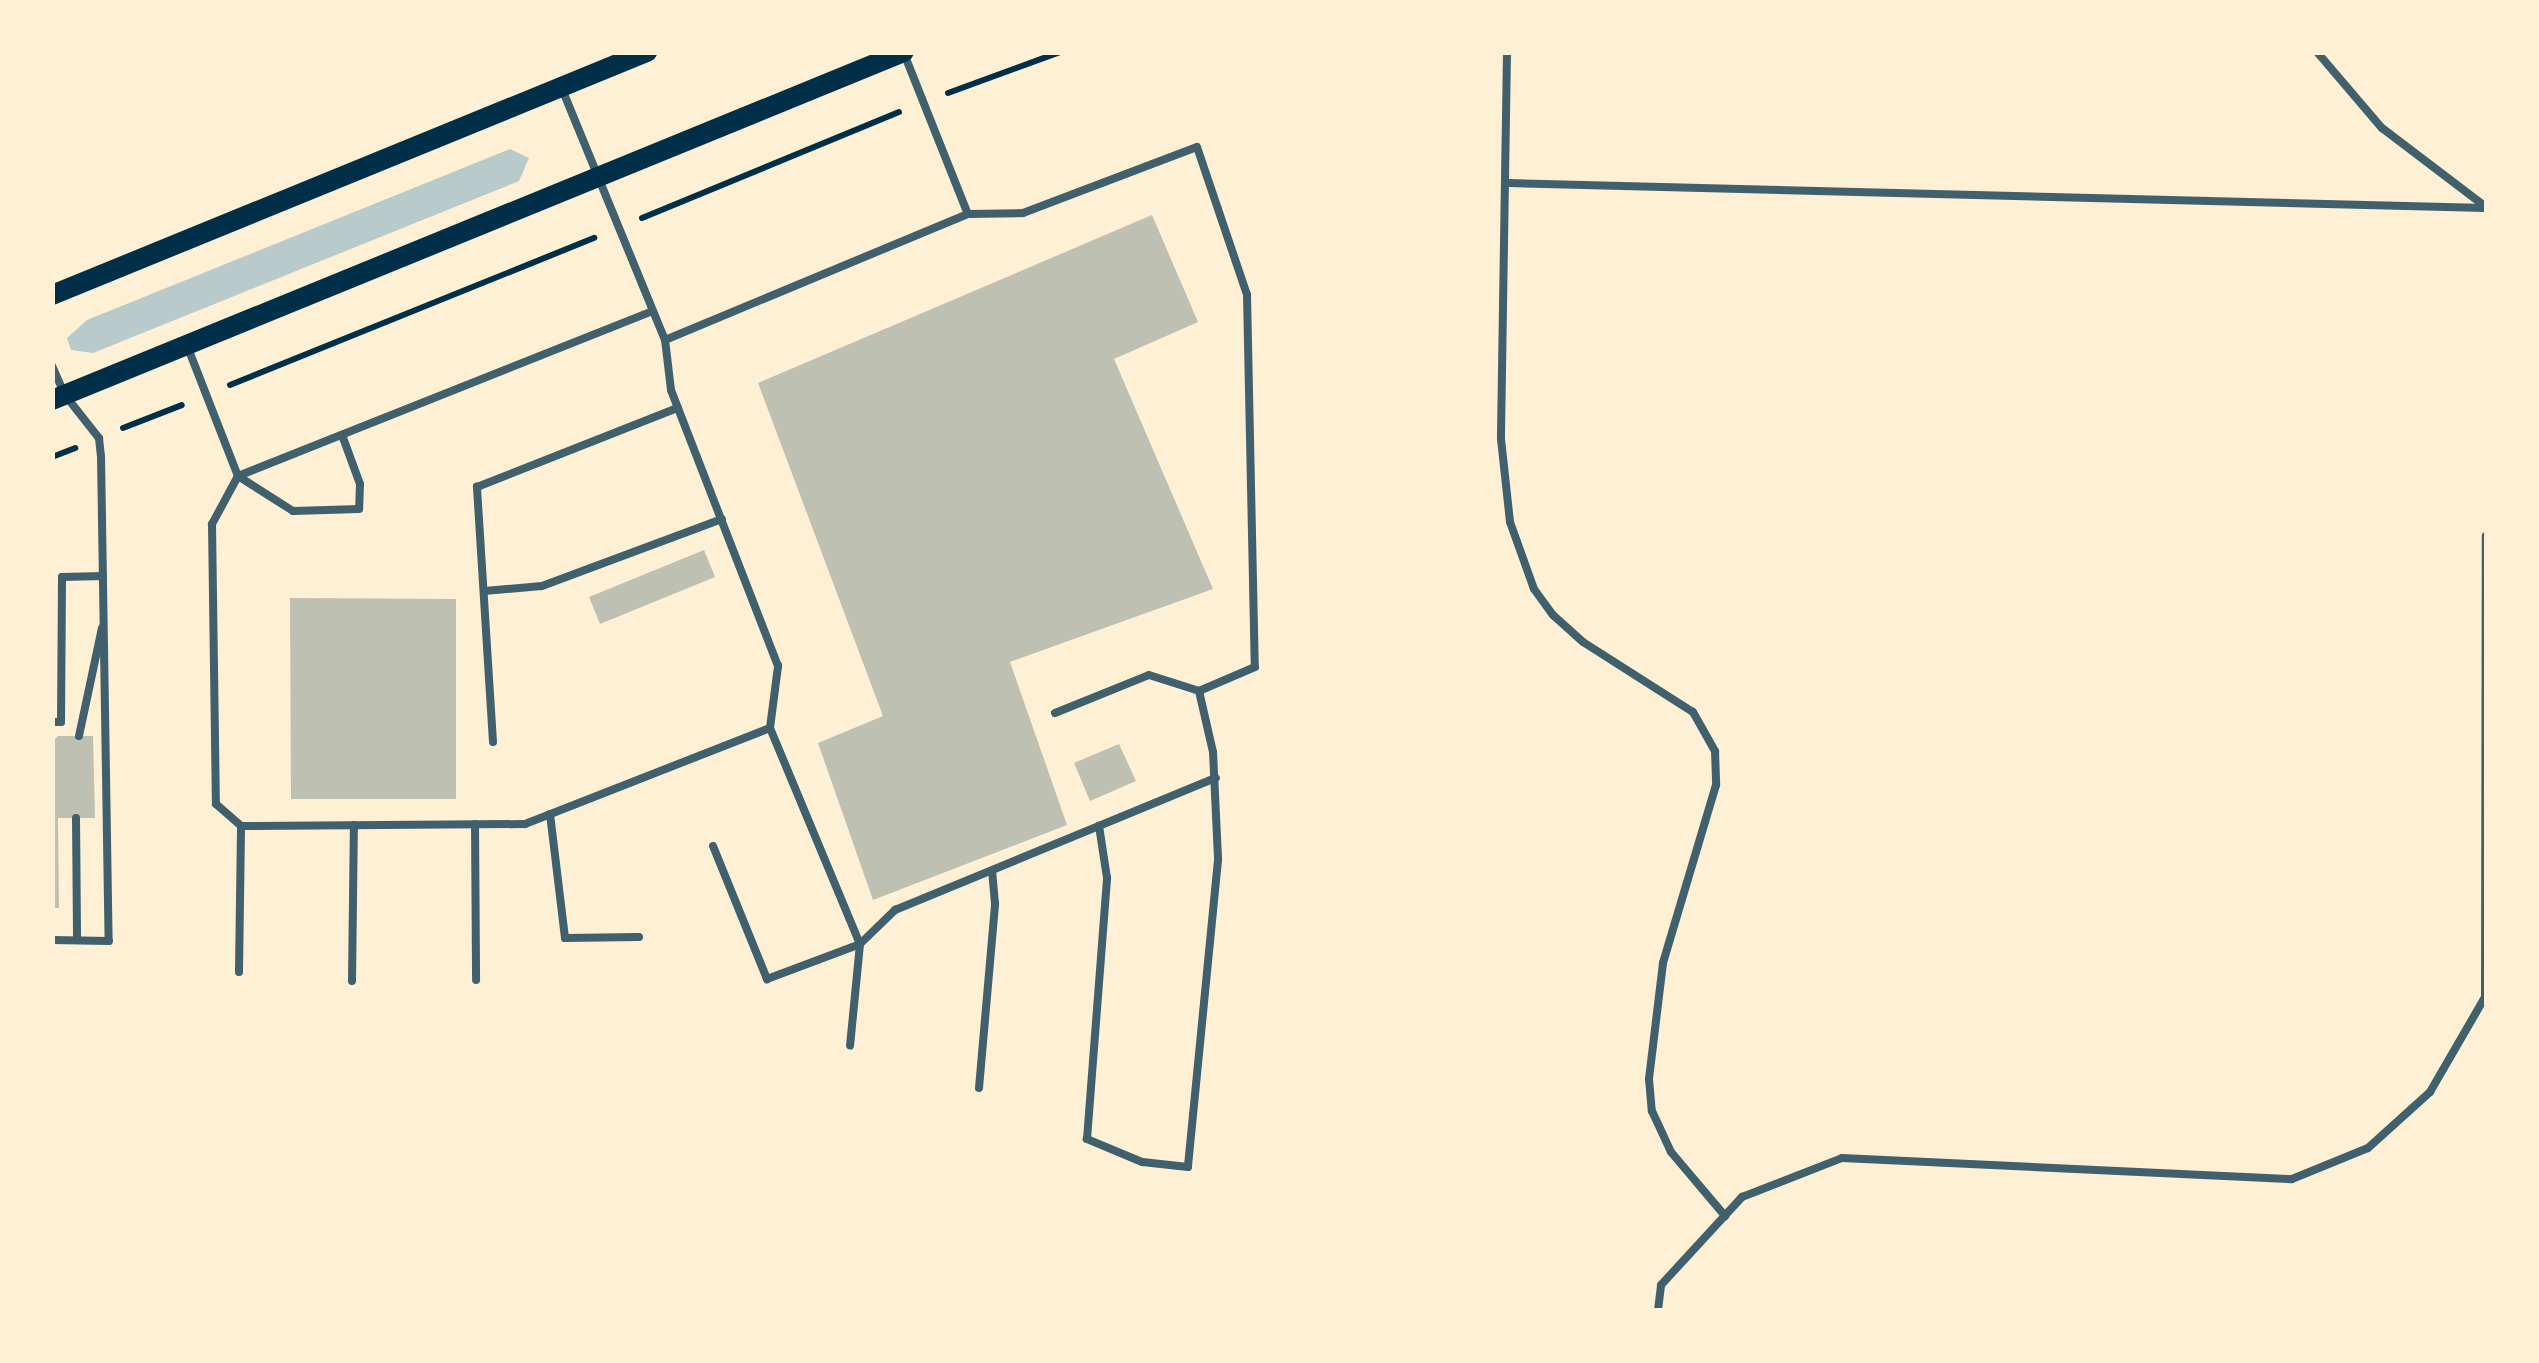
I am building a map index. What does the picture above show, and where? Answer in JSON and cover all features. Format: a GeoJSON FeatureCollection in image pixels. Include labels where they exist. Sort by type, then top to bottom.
{"type":"FeatureCollection","features":[{"type":"Feature","properties":{"kind":"main road"},"geometry":{"type":"LineString","coordinates":[[52,294],[646,52]]}},
{"type":"Feature","properties":{"kind":"main road"},"geometry":{"type":"LineString","coordinates":[[59,398],[904,53]]}},
{"type":"Feature","properties":{"kind":"lane"},"geometry":{"type":"LineString","coordinates":[[1507,52],[1502,439],[1521,560],[1553,615],[1583,642],[1693,712],[1715,750],[1716,786],[1663,963],[1649,1079],[1652,1111],[1672,1152],[1725,1216]]}},
{"type":"Feature","properties":{"kind":"lane"},"geometry":{"type":"LineString","coordinates":[[2317,52],[2382,128],[2486,207]]}},
{"type":"Feature","properties":{"kind":"lane"},"geometry":{"type":"LineString","coordinates":[[904,53],[968,214]]}},
{"type":"Feature","properties":{"kind":"lane"},"geometry":{"type":"LineString","coordinates":[[562,86],[664,340],[678,408],[778,666],[770,728],[860,944],[850,1046]]}},
{"type":"Feature","properties":{"kind":"lane"},"geometry":{"type":"LineString","coordinates":[[664,340],[968,214],[1023,214],[1197,146],[1247,295],[1255,668],[1199,691],[1149,675],[1055,713]]}},
{"type":"Feature","properties":{"kind":"lane"},"geometry":{"type":"LineString","coordinates":[[1508,183],[2486,207]]}},
{"type":"Feature","properties":{"kind":"lane"},"geometry":{"type":"LineString","coordinates":[[652,310],[238,476],[212,524],[216,804],[241,826],[526,824],[770,728]]}},
{"type":"Feature","properties":{"kind":"lane"},"geometry":{"type":"LineString","coordinates":[[186,344],[238,476],[293,512],[359,509],[360,484],[342,435]]}},
{"type":"Feature","properties":{"kind":"lane"},"geometry":{"type":"LineString","coordinates":[[52,366],[59,398],[99,438],[109,941],[52,940]]}},
{"type":"Feature","properties":{"kind":"lane"},"geometry":{"type":"LineString","coordinates":[[493,742],[478,487],[678,408]]}},
{"type":"Feature","properties":{"kind":"lane"},"geometry":{"type":"LineString","coordinates":[[484,591],[542,586],[722,519]]}},
{"type":"Feature","properties":{"kind":"lane"},"geometry":{"type":"LineString","coordinates":[[1658,1310],[1661,1285],[1742,1197],[1842,1158],[2292,1179],[2368,1148],[2430,1092],[2486,997],[2486,536]]}},
{"type":"Feature","properties":{"kind":"lane"},"geometry":{"type":"LineString","coordinates":[[52,722],[61,722],[62,577],[103,576]]}},
{"type":"Feature","properties":{"kind":"lane"},"geometry":{"type":"LineString","coordinates":[[79,736],[104,618]]}},
{"type":"Feature","properties":{"kind":"lane"},"geometry":{"type":"LineString","coordinates":[[1099,826],[1107,878],[1088,1139],[1142,1162],[1188,1168],[1218,860],[1216,778],[1199,691]]}},
{"type":"Feature","properties":{"kind":"lane"},"geometry":{"type":"LineString","coordinates":[[713,846],[767,979],[860,944],[896,910],[1216,778]]}},
{"type":"Feature","properties":{"kind":"lane"},"geometry":{"type":"LineString","coordinates":[[550,814],[565,938],[639,938]]}},
{"type":"Feature","properties":{"kind":"lane"},"geometry":{"type":"LineString","coordinates":[[76,818],[77,940]]}},
{"type":"Feature","properties":{"kind":"lane"},"geometry":{"type":"LineString","coordinates":[[475,824],[476,980]]}},
{"type":"Feature","properties":{"kind":"lane"},"geometry":{"type":"LineString","coordinates":[[352,981],[354,825]]}},
{"type":"Feature","properties":{"kind":"lane"},"geometry":{"type":"LineString","coordinates":[[239,972],[241,826]]}},
{"type":"Feature","properties":{"kind":"lane"},"geometry":{"type":"LineString","coordinates":[[979,1088],[995,904],[992,871]]}},
{"type":"Feature","properties":{"kind":"path"},"geometry":{"type":"LineString","coordinates":[[963,88],[1060,52]]}},
{"type":"Feature","properties":{"kind":"path"},"geometry":{"type":"LineString","coordinates":[[662,210],[877,121]]}},
{"type":"Feature","properties":{"kind":"path"},"geometry":{"type":"LineString","coordinates":[[232,384],[578,244]]}},
{"type":"Feature","properties":{"kind":"path"},"geometry":{"type":"LineString","coordinates":[[140,422],[177,408]]}},
{"type":"Feature","properties":{"kind":"path"},"geometry":{"type":"LineString","coordinates":[[52,457],[73,449]]}},
{"type":"Feature","properties":{"kind":"shaded area"},"geometry":{"type":"Polygon","coordinates":[[[510,149],[529,158],[519,181],[93,353],[71,350],[67,338],[87,320],[510,149]]]}},
{"type":"Feature","properties":{"kind":"building"},"geometry":{"type":"Polygon","coordinates":[[[1152,215],[1198,322],[1114,359],[1213,589],[1010,662],[1067,825],[873,900],[818,743],[883,716],[758,383],[1152,215]]]}},
{"type":"Feature","properties":{"kind":"building"},"geometry":{"type":"Polygon","coordinates":[[[704,550],[715,577],[600,624],[589,597],[704,550]]]}},
{"type":"Feature","properties":{"kind":"building"},"geometry":{"type":"Polygon","coordinates":[[[290,598],[456,599],[456,799],[291,799],[290,598]]]}},
{"type":"Feature","properties":{"kind":"building"},"geometry":{"type":"Polygon","coordinates":[[[58,736],[93,736],[95,818],[58,818],[59,908],[52,908],[52,742],[58,736]]]}},
{"type":"Feature","properties":{"kind":"building"},"geometry":{"type":"Polygon","coordinates":[[[1119,744],[1136,781],[1090,801],[1074,763],[1119,744]]]}}]}
